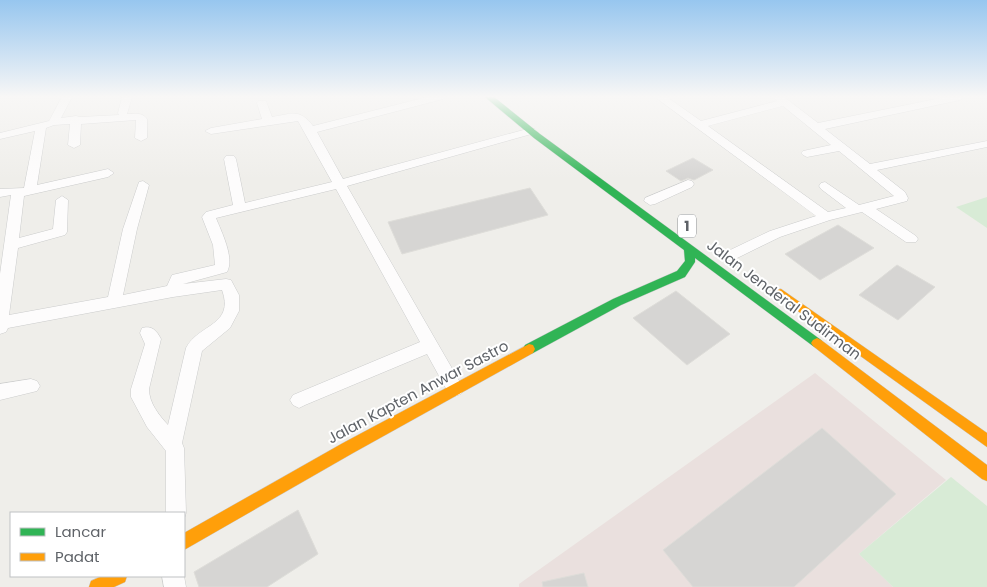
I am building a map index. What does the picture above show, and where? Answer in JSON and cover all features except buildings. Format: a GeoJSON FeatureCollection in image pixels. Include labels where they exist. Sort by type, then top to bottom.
{"type":"FeatureCollection","features":[{"type":"Feature","properties":{"kind":"main road","name":"Jalan Jenderal Sudirman"},"geometry":{"type":"LineString","coordinates":[[522,124],[673,236],[693,245],[987,474]]}},
{"type":"Feature","properties":{"kind":"main road","name":"1"},"geometry":{"type":"LineString","coordinates":[[646,198],[666,211]]}},
{"type":"Feature","properties":{"kind":"main road"},"geometry":{"type":"LineString","coordinates":[[671,277],[678,256],[673,236]]}},
{"type":"Feature","properties":{"kind":"main road","name":"Jalan Kapten Anwar Sastro"},"geometry":{"type":"LineString","coordinates":[[185,541],[308,469],[455,388],[619,301],[689,268],[692,261],[693,245]]}},
{"type":"Feature","properties":{"kind":"main road","name":"Jalan Jenderal Sudirman"},"geometry":{"type":"LineString","coordinates":[[718,247],[735,259]]}},
{"type":"Feature","properties":{"kind":"main road","name":"Jalan Jenderal Sudirman"},"geometry":{"type":"LineString","coordinates":[[775,288],[987,441]]}},
{"type":"Feature","properties":{"kind":"main road"},"geometry":{"type":"LineString","coordinates":[[97,587],[118,577]]}},
{"type":"Feature","properties":{"kind":"street"},"geometry":{"type":"LineString","coordinates":[[0,136],[48,124]]}},
{"type":"Feature","properties":{"kind":"street"},"geometry":{"type":"LineString","coordinates":[[74,145],[76,124]]}},
{"type":"Feature","properties":{"kind":"street"},"geometry":{"type":"LineString","coordinates":[[141,138],[142,124]]}},
{"type":"Feature","properties":{"kind":"street"},"geometry":{"type":"LineString","coordinates":[[211,131],[249,124]]}},
{"type":"Feature","properties":{"kind":"street"},"geometry":{"type":"LineString","coordinates":[[306,124],[455,388]]}},
{"type":"Feature","properties":{"kind":"street"},"geometry":{"type":"LineString","coordinates":[[310,130],[332,124]]}},
{"type":"Feature","properties":{"kind":"street"},"geometry":{"type":"LineString","coordinates":[[735,259],[775,234],[826,217],[902,198],[901,195],[813,124]]}},
{"type":"Feature","properties":{"kind":"street"},"geometry":{"type":"LineString","coordinates":[[816,127],[829,124]]}},
{"type":"Feature","properties":{"kind":"street"},"geometry":{"type":"LineString","coordinates":[[700,125],[826,217]]}},
{"type":"Feature","properties":{"kind":"street"},"geometry":{"type":"LineString","coordinates":[[41,127],[15,220],[1,326],[173,291],[226,284],[230,291],[232,311],[226,323],[194,348],[172,443],[176,462],[176,512]]}},
{"type":"Feature","properties":{"kind":"street"},"geometry":{"type":"LineString","coordinates":[[173,291],[177,279],[222,268],[220,245],[209,216],[340,184],[531,132]]}},
{"type":"Feature","properties":{"kind":"street"},"geometry":{"type":"LineString","coordinates":[[868,168],[987,144]]}},
{"type":"Feature","properties":{"kind":"street"},"geometry":{"type":"LineString","coordinates":[[807,153],[842,147]]}},
{"type":"Feature","properties":{"kind":"street"},"geometry":{"type":"LineString","coordinates":[[230,159],[240,208]]}},
{"type":"Feature","properties":{"kind":"street"},"geometry":{"type":"LineString","coordinates":[[0,193],[24,191],[108,174]]}},
{"type":"Feature","properties":{"kind":"street"},"geometry":{"type":"LineString","coordinates":[[646,198],[688,184]]}},
{"type":"Feature","properties":{"kind":"street"},"geometry":{"type":"LineString","coordinates":[[114,303],[130,229],[143,185]]}},
{"type":"Feature","properties":{"kind":"street"},"geometry":{"type":"LineString","coordinates":[[825,186],[911,239]]}},
{"type":"Feature","properties":{"kind":"street"},"geometry":{"type":"LineString","coordinates":[[11,245],[60,232],[62,200]]}},
{"type":"Feature","properties":{"kind":"street"},"geometry":{"type":"LineString","coordinates":[[0,224],[15,220]]}},
{"type":"Feature","properties":{"kind":"street"},"geometry":{"type":"LineString","coordinates":[[148,333],[153,339],[153,344],[140,390],[140,397],[153,421],[172,443]]}},
{"type":"Feature","properties":{"kind":"street"},"geometry":{"type":"LineString","coordinates":[[299,400],[431,346]]}},
{"type":"Feature","properties":{"kind":"street"},"geometry":{"type":"LineString","coordinates":[[0,392],[31,386]]}},
{"type":"Feature","properties":{"kind":"shaded area"},"geometry":{"type":"Polygon","coordinates":[[[815,373],[946,480],[859,554],[893,587],[519,587],[519,584],[815,373]]]}},
{"type":"Feature","properties":{"kind":"green space"},"geometry":{"type":"Polygon","coordinates":[[[987,197],[987,228],[956,207],[987,197]]]}},
{"type":"Feature","properties":{"kind":"green space"},"geometry":{"type":"Polygon","coordinates":[[[951,477],[987,506],[987,587],[893,587],[859,554],[951,477]]]}},
{"type":"Feature","properties":{"kind":"traffic: fast"},"geometry":{"type":"LineString","coordinates":[[523,124],[817,343]]}},
{"type":"Feature","properties":{"kind":"traffic: fast"},"geometry":{"type":"LineString","coordinates":[[529,349],[617,302],[681,274],[690,262],[689,247]]}},
{"type":"Feature","properties":{"kind":"traffic: slow"},"geometry":{"type":"LineString","coordinates":[[781,293],[987,441]]}},
{"type":"Feature","properties":{"kind":"traffic: slow"},"geometry":{"type":"LineString","coordinates":[[817,343],[987,474]]}},
{"type":"Feature","properties":{"kind":"traffic: slow"},"geometry":{"type":"LineString","coordinates":[[185,541],[348,448],[529,349]]}},
{"type":"Feature","properties":{"kind":"traffic: slow"},"geometry":{"type":"LineString","coordinates":[[97,587],[117,577]]}}]}
